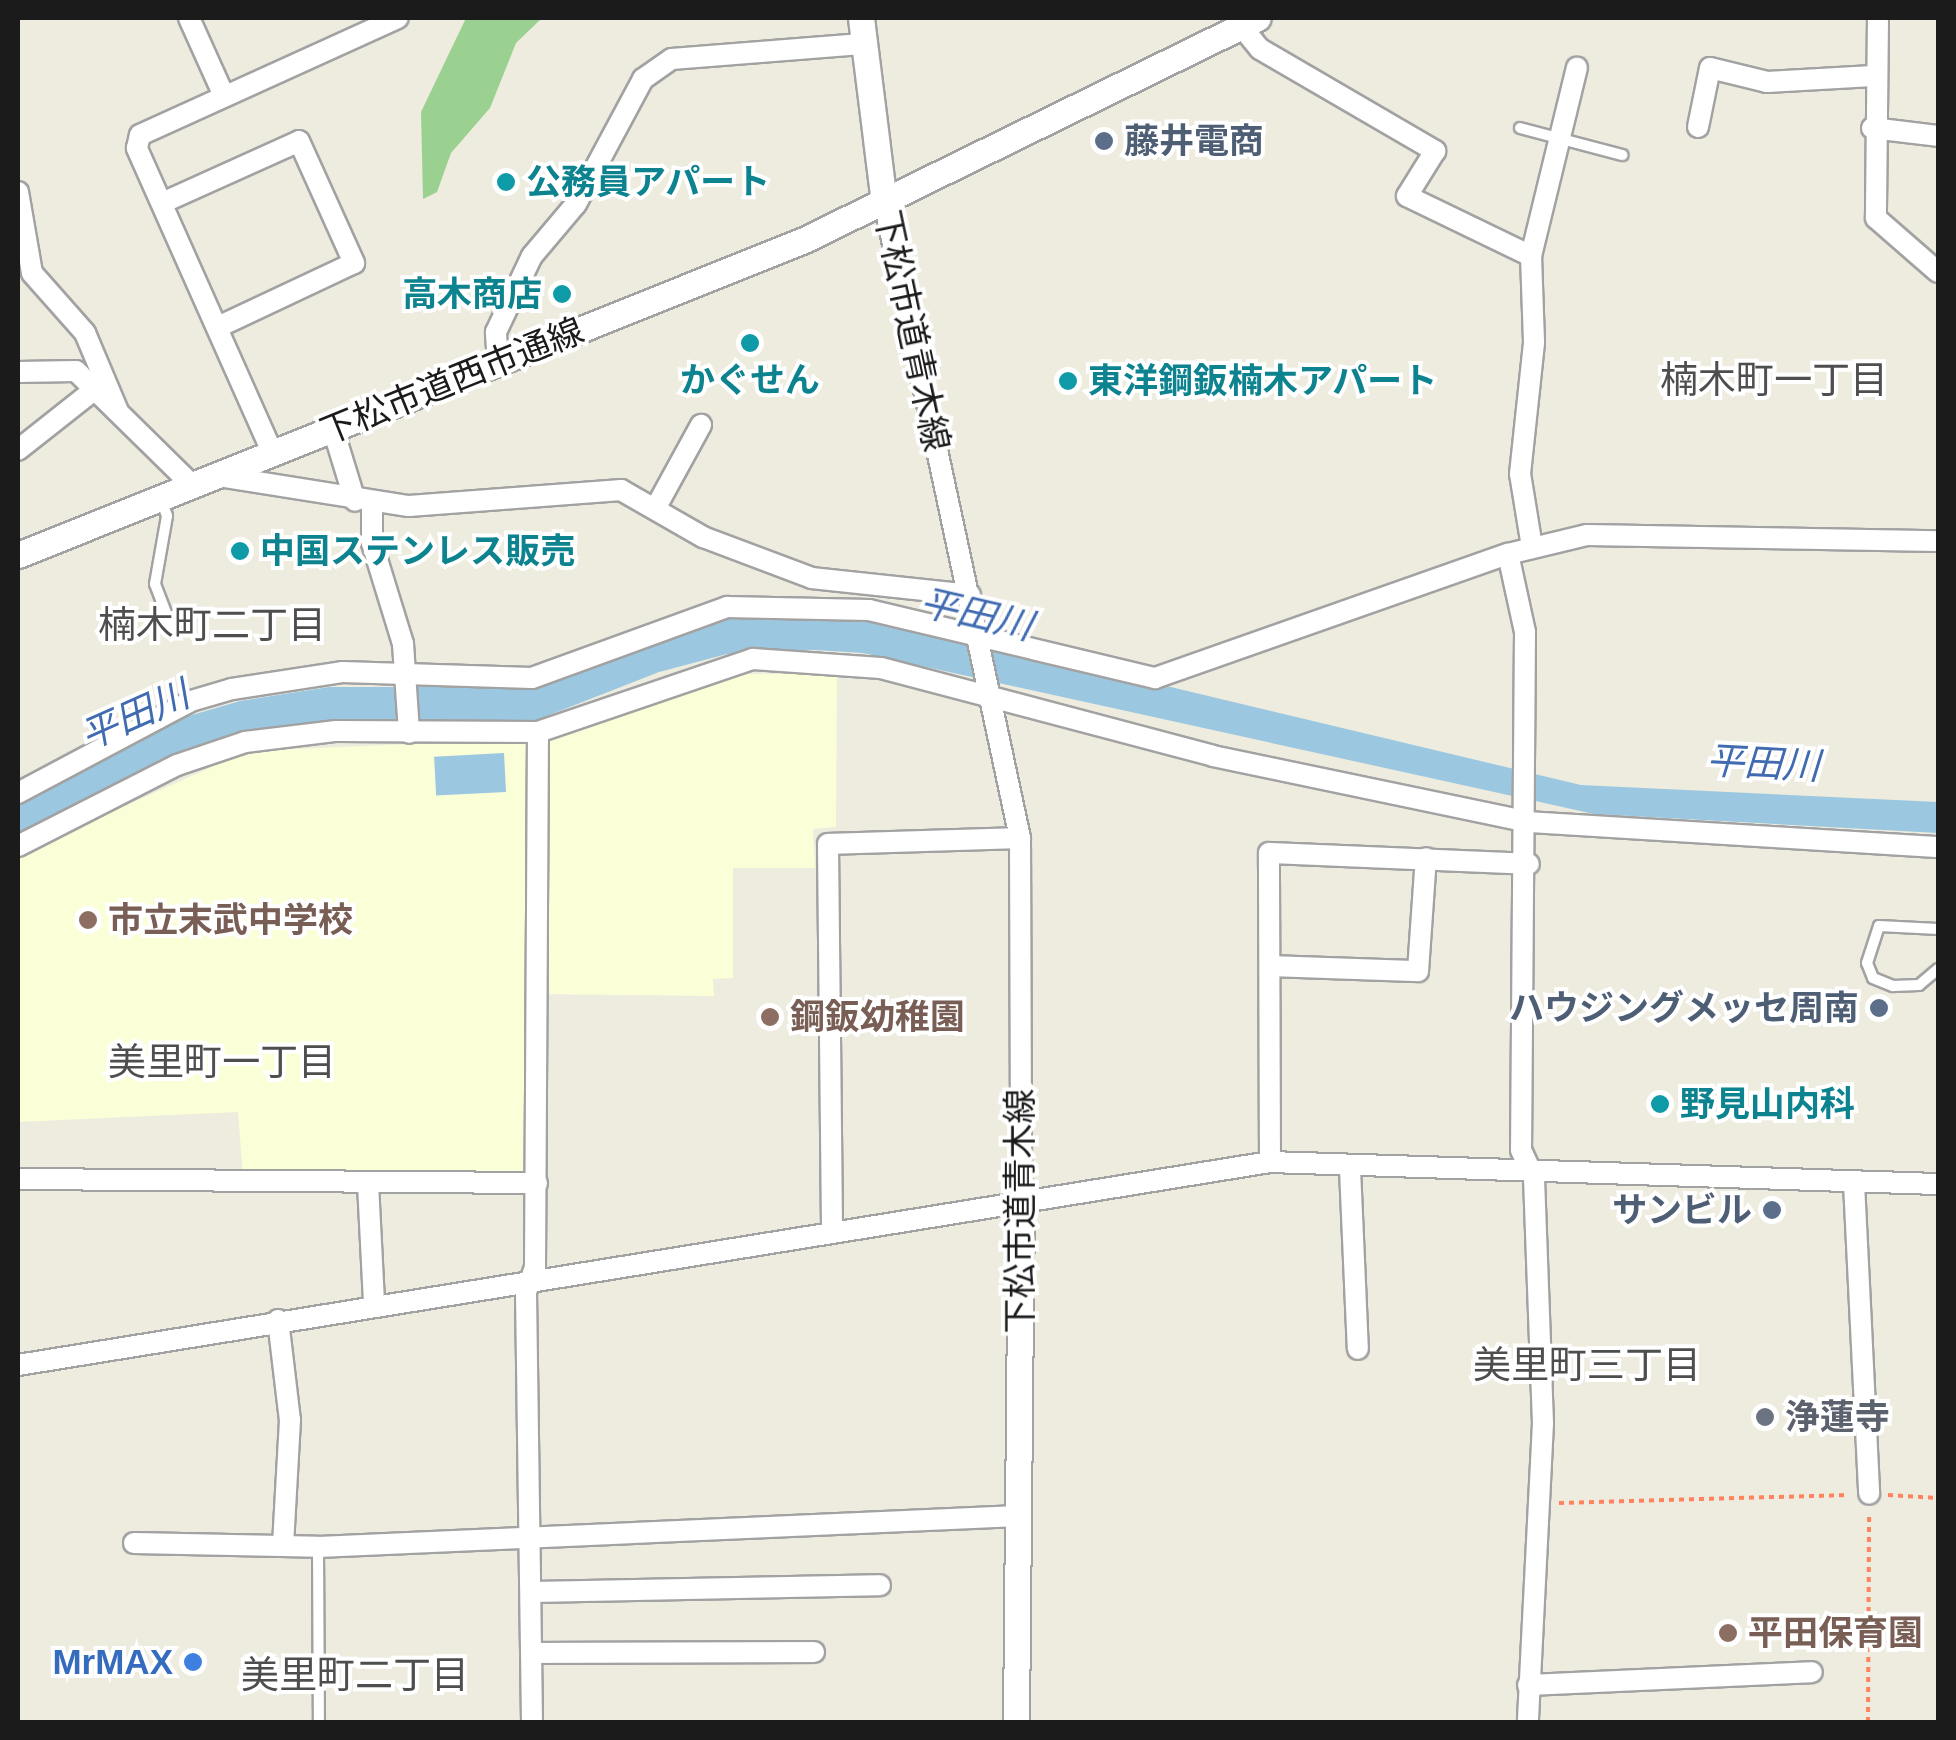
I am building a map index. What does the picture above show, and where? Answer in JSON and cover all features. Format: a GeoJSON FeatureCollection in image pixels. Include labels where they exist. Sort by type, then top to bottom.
{"type":"FeatureCollection","features":[{"type":"Feature","properties":{"kind":"street"},"geometry":{"type":"LineString","coordinates":[[189,18],[224,96]]}},
{"type":"Feature","properties":{"kind":"street"},"geometry":{"type":"LineString","coordinates":[[273,454],[162,203],[140,135],[398,18]]}},
{"type":"Feature","properties":{"kind":"street","name":"下松市道青木線"},"geometry":{"type":"LineString","coordinates":[[861,18],[884,202],[1020,838],[1016,1722]]}},
{"type":"Feature","properties":{"kind":"street"},"geometry":{"type":"LineString","coordinates":[[1878,18],[1872,128],[1876,218],[1938,272]]}},
{"type":"Feature","properties":{"kind":"street"},"geometry":{"type":"LineString","coordinates":[[1250,22],[1260,49],[1436,150],[1407,196],[1531,256]]}},
{"type":"Feature","properties":{"kind":"street","name":"下松市道西市通線"},"geometry":{"type":"LineString","coordinates":[[18,556],[884,202],[1250,22]]}},
{"type":"Feature","properties":{"kind":"street"},"geometry":{"type":"LineString","coordinates":[[498,362],[496,332],[532,256],[576,204],[643,79],[672,59],[864,44]]}},
{"type":"Feature","properties":{"kind":"street"},"geometry":{"type":"LineString","coordinates":[[1532,547],[1520,474],[1534,342],[1531,256],[1578,68]]}},
{"type":"Feature","properties":{"kind":"street"},"geometry":{"type":"LineString","coordinates":[[1698,126],[1710,68],[1767,82],[1873,76]]}},
{"type":"Feature","properties":{"kind":"street"},"geometry":{"type":"LineString","coordinates":[[1872,128],[1938,136]]}},
{"type":"Feature","properties":{"kind":"street"},"geometry":{"type":"LineString","coordinates":[[162,203],[299,141],[354,263],[218,327]]}},
{"type":"Feature","properties":{"kind":"street"},"geometry":{"type":"LineString","coordinates":[[18,192],[32,273],[85,333],[118,411]]}},
{"type":"Feature","properties":{"kind":"street"},"geometry":{"type":"LineString","coordinates":[[18,372],[60,366],[118,411],[193,486]]}},
{"type":"Feature","properties":{"kind":"street"},"geometry":{"type":"LineString","coordinates":[[18,450],[94,390]]}},
{"type":"Feature","properties":{"kind":"street"},"geometry":{"type":"LineString","coordinates":[[655,509],[702,425]]}},
{"type":"Feature","properties":{"kind":"street"},"geometry":{"type":"LineString","coordinates":[[333,429],[364,502],[408,681],[409,728]]}},
{"type":"Feature","properties":{"kind":"street"},"geometry":{"type":"LineString","coordinates":[[219,476],[364,502],[435,506],[607,488],[812,578],[970,595]]}},
{"type":"Feature","properties":{"kind":"street"},"geometry":{"type":"LineString","coordinates":[[18,793],[190,701],[342,672],[408,681],[532,678],[727,607],[808,602],[1155,678],[1532,547],[1670,531],[1938,541]]}},
{"type":"Feature","properties":{"kind":"street"},"geometry":{"type":"LineString","coordinates":[[1508,554],[1526,632],[1529,864],[1520,1150],[1528,1164],[1541,1506],[1528,1722]]}},
{"type":"Feature","properties":{"kind":"street"},"geometry":{"type":"LineString","coordinates":[[18,846],[177,765],[245,742],[409,728],[538,732],[752,659],[881,668],[992,699],[1528,817],[1938,846]]}},
{"type":"Feature","properties":{"kind":"street"},"geometry":{"type":"LineString","coordinates":[[532,1722],[528,1280],[536,1183],[538,732]]}},
{"type":"Feature","properties":{"kind":"street"},"geometry":{"type":"LineString","coordinates":[[832,1227],[828,844],[1020,838]]}},
{"type":"Feature","properties":{"kind":"street"},"geometry":{"type":"LineString","coordinates":[[1270,1162],[1269,853],[1529,864]]}},
{"type":"Feature","properties":{"kind":"street"},"geometry":{"type":"LineString","coordinates":[[1272,966],[1418,971],[1426,858]]}},
{"type":"Feature","properties":{"kind":"street"},"geometry":{"type":"LineString","coordinates":[[18,1365],[832,1227],[1270,1162],[1350,1168],[1528,1164],[1854,1183],[1938,1184]]}},
{"type":"Feature","properties":{"kind":"street"},"geometry":{"type":"LineString","coordinates":[[1350,1168],[1358,1348]]}},
{"type":"Feature","properties":{"kind":"street"},"geometry":{"type":"LineString","coordinates":[[18,1179],[536,1183]]}},
{"type":"Feature","properties":{"kind":"street"},"geometry":{"type":"LineString","coordinates":[[1854,1183],[1869,1494]]}},
{"type":"Feature","properties":{"kind":"street"},"geometry":{"type":"LineString","coordinates":[[368,1184],[374,1303]]}},
{"type":"Feature","properties":{"kind":"street"},"geometry":{"type":"LineString","coordinates":[[278,1320],[290,1420],[283,1545]]}},
{"type":"Feature","properties":{"kind":"street"},"geometry":{"type":"LineString","coordinates":[[134,1543],[318,1547],[1018,1516]]}},
{"type":"Feature","properties":{"kind":"street"},"geometry":{"type":"LineString","coordinates":[[531,1592],[880,1586]]}},
{"type":"Feature","properties":{"kind":"street"},"geometry":{"type":"LineString","coordinates":[[532,1653],[814,1652]]}},
{"type":"Feature","properties":{"kind":"street"},"geometry":{"type":"LineString","coordinates":[[1528,1685],[1812,1672]]}},
{"type":"Feature","properties":{"kind":"lane"},"geometry":{"type":"LineString","coordinates":[[1520,128],[1622,155]]}},
{"type":"Feature","properties":{"kind":"lane"},"geometry":{"type":"LineString","coordinates":[[161,499],[168,516],[155,584],[174,630]]}},
{"type":"Feature","properties":{"kind":"lane"},"geometry":{"type":"LineString","coordinates":[[1938,929],[1879,926],[1866,963],[1873,978],[1893,986],[1919,984],[1938,969]]}},
{"type":"Feature","properties":{"kind":"lane"},"geometry":{"type":"LineString","coordinates":[[318,1547],[319,1722]]}},
{"type":"Feature","properties":{"kind":"path"},"geometry":{"type":"LineString","coordinates":[[1868,1722],[1869,1494]]}},
{"type":"Feature","properties":{"kind":"path"},"geometry":{"type":"LineString","coordinates":[[1541,1506],[1596,1497],[1869,1494],[1938,1498]]}},
{"type":"Feature","properties":{"kind":"shaded area"},"geometry":{"type":"Polygon","coordinates":[[[716,674],[837,674],[836,827],[813,829],[815,868],[733,868],[733,978],[713,979],[714,996],[529,994],[524,1171],[243,1178],[238,1112],[18,1122],[18,854],[247,751],[553,738],[716,674]]]}},
{"type":"Feature","properties":{"kind":"green space"},"geometry":{"type":"Polygon","coordinates":[[[466,18],[542,18],[516,43],[490,108],[451,153],[437,192],[423,199],[421,112],[466,18]]]}},
{"type":"Feature","properties":{"kind":"water"},"geometry":{"type":"Polygon","coordinates":[[[811,610],[878,617],[1581,785],[1938,802],[1938,833],[1594,814],[863,653],[815,650],[727,654],[659,672],[529,723],[347,719],[237,733],[18,834],[18,805],[185,717],[240,701],[329,687],[533,687],[725,617],[811,610]]]}},
{"type":"Feature","properties":{"kind":"water"},"geometry":{"type":"Polygon","coordinates":[[[504,753],[506,792],[436,796],[434,757],[504,753]]]}},
{"type":"Feature","properties":{"kind":"place","name":"藤井電商"},"geometry":{"type":"Point","coordinates":[1104,141]}},
{"type":"Feature","properties":{"kind":"place","name":"公務員アパート"},"geometry":{"type":"Point","coordinates":[506,182]}},
{"type":"Feature","properties":{"kind":"place","name":"高木商店"},"geometry":{"type":"Point","coordinates":[562,294]}},
{"type":"Feature","properties":{"kind":"place","name":"かぐせん"},"geometry":{"type":"Point","coordinates":[750,343]}},
{"type":"Feature","properties":{"kind":"place","name":"東洋鋼鈑楠木アパート"},"geometry":{"type":"Point","coordinates":[1068,381]}},
{"type":"Feature","properties":{"kind":"place","name":"中国ステンレス販売"},"geometry":{"type":"Point","coordinates":[240,551]}},
{"type":"Feature","properties":{"kind":"place","name":"市立末武中学校"},"geometry":{"type":"Point","coordinates":[88,920]}},
{"type":"Feature","properties":{"kind":"place","name":"ハウジングメッセ周南"},"geometry":{"type":"Point","coordinates":[1879,1008]}},
{"type":"Feature","properties":{"kind":"place","name":"鋼鈑幼稚園"},"geometry":{"type":"Point","coordinates":[770,1017]}},
{"type":"Feature","properties":{"kind":"place","name":"野見山内科"},"geometry":{"type":"Point","coordinates":[1660,1104]}},
{"type":"Feature","properties":{"kind":"place","name":"サンビル"},"geometry":{"type":"Point","coordinates":[1772,1210]}},
{"type":"Feature","properties":{"kind":"place","name":"浄蓮寺"},"geometry":{"type":"Point","coordinates":[1765,1417]}},
{"type":"Feature","properties":{"kind":"place","name":"平田保育園"},"geometry":{"type":"Point","coordinates":[1728,1633]}},
{"type":"Feature","properties":{"kind":"place","name":"MrMAX"},"geometry":{"type":"Point","coordinates":[193,1662]}},
{"type":"Feature","properties":{"kind":"district","name":"楠木町一丁目"},"geometry":{"type":"Point","coordinates":[1774,381]}},
{"type":"Feature","properties":{"kind":"district","name":"楠木町二丁目"},"geometry":{"type":"Point","coordinates":[212,626]}},
{"type":"Feature","properties":{"kind":"district","name":"美里町一丁目"},"geometry":{"type":"Point","coordinates":[222,1063]}},
{"type":"Feature","properties":{"kind":"district","name":"美里町三丁目"},"geometry":{"type":"Point","coordinates":[1587,1366]}},
{"type":"Feature","properties":{"kind":"district","name":"美里町二丁目"},"geometry":{"type":"Point","coordinates":[355,1676]}},
{"type":"Feature","properties":{"kind":"water label","name":"平田川"},"geometry":{"type":"Point","coordinates":[976,615]}},
{"type":"Feature","properties":{"kind":"water label","name":"平田川"},"geometry":{"type":"Point","coordinates":[135,716]}},
{"type":"Feature","properties":{"kind":"water label","name":"平田川"},"geometry":{"type":"Point","coordinates":[1763,764]}}]}
